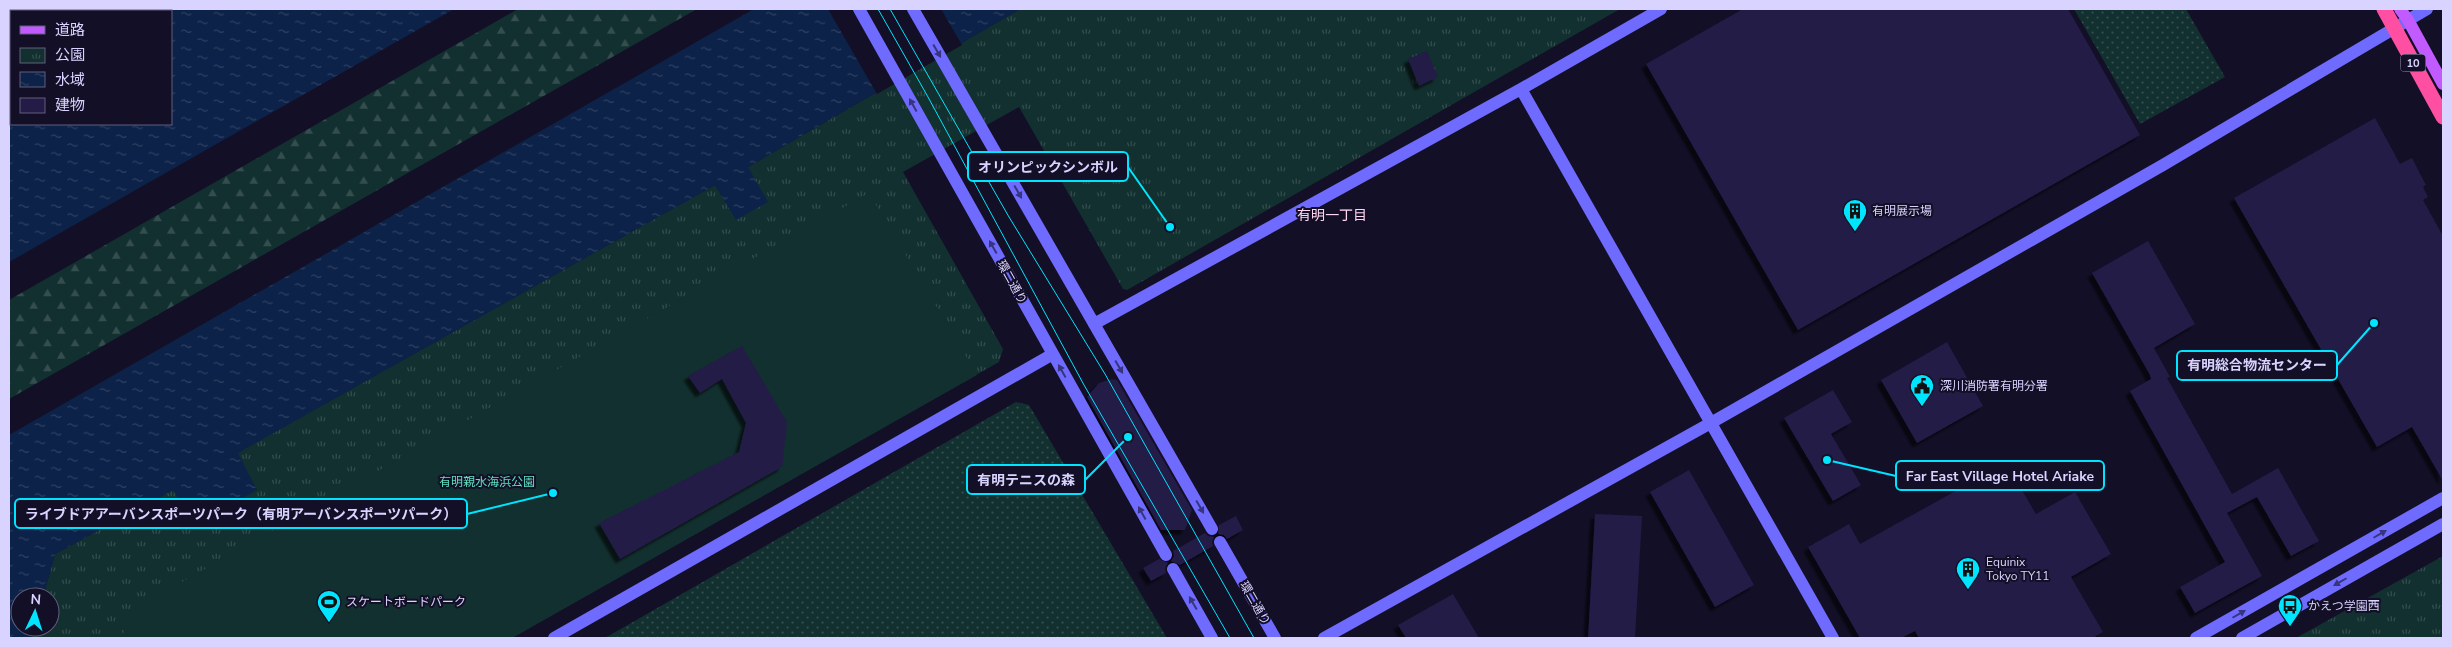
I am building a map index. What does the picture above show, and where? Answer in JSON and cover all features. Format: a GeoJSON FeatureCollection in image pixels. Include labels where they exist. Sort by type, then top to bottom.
{"type":"FeatureCollection","features":[{"type":"Feature","properties":{"kind":"highway","name":"10"},"geometry":{"type":"LineString","coordinates":[[2384,9],[2443,117]]}},
{"type":"Feature","properties":{"kind":"main road"},"geometry":{"type":"LineString","coordinates":[[2400,9],[2443,84]]}},
{"type":"Feature","properties":{"kind":"street","name":"環二通り"},"geometry":{"type":"LineString","coordinates":[[859,9],[1166,556]]}},
{"type":"Feature","properties":{"kind":"street"},"geometry":{"type":"LineString","coordinates":[[913,9],[1212,529]]}},
{"type":"Feature","properties":{"kind":"street"},"geometry":{"type":"LineString","coordinates":[[1094,324],[1661,9]]}},
{"type":"Feature","properties":{"kind":"street"},"geometry":{"type":"LineString","coordinates":[[1324,638],[1709,424],[2163,165],[2428,9]]}},
{"type":"Feature","properties":{"kind":"street"},"geometry":{"type":"LineString","coordinates":[[1520,89],[1709,424],[1834,638]]}},
{"type":"Feature","properties":{"kind":"street"},"geometry":{"type":"LineString","coordinates":[[554,638],[569,634],[1053,354]]}},
{"type":"Feature","properties":{"kind":"street"},"geometry":{"type":"LineString","coordinates":[[2196,638],[2443,498]]}},
{"type":"Feature","properties":{"kind":"street"},"geometry":{"type":"LineString","coordinates":[[2242,638],[2443,524]]}},
{"type":"Feature","properties":{"kind":"street","name":"環二通り"},"geometry":{"type":"LineString","coordinates":[[1220,542],[1275,638]]}},
{"type":"Feature","properties":{"kind":"street"},"geometry":{"type":"LineString","coordinates":[[1173,569],[1212,638]]}},
{"type":"Feature","properties":{"kind":"green space"},"geometry":{"type":"Polygon","coordinates":[[[518,9],[697,9],[9,399],[9,300],[518,9]]]}},
{"type":"Feature","properties":{"kind":"green space","name":"有明親水海浜公園"},"geometry":{"type":"Polygon","coordinates":[[[1020,9],[1620,9],[1127,290],[1123,289],[1019,107],[903,172],[1003,349],[999,362],[512,638],[32,638],[60,637],[60,587],[46,587],[55,554],[173,490],[257,490],[237,453],[715,185],[736,219],[748,167],[1020,9]]]}},
{"type":"Feature","properties":{"kind":"green space"},"geometry":{"type":"Polygon","coordinates":[[[2074,9],[2186,9],[2225,77],[2140,124],[2074,9]]]}},
{"type":"Feature","properties":{"kind":"green space"},"geometry":{"type":"Polygon","coordinates":[[[869,193],[977,375],[512,638],[122,638],[129,612],[869,193]]]}},
{"type":"Feature","properties":{"kind":"green space"},"geometry":{"type":"Polygon","coordinates":[[[1016,402],[1029,405],[1167,638],[605,638],[1016,402]]]}},
{"type":"Feature","properties":{"kind":"green space"},"geometry":{"type":"Polygon","coordinates":[[[2443,556],[2443,638],[2296,638],[2443,556]]]}},
{"type":"Feature","properties":{"kind":"water"},"geometry":{"type":"Polygon","coordinates":[[[9,9],[454,9],[9,262],[9,9]]]}},
{"type":"Feature","properties":{"kind":"water"},"geometry":{"type":"Polygon","coordinates":[[[754,9],[1020,9],[748,167],[768,202],[736,220],[715,185],[238,453],[257,490],[194,526],[173,490],[55,554],[46,587],[10,587],[10,637],[32,638],[9,638],[9,435],[754,9]]]}},
{"type":"Feature","properties":{"kind":"pier"},"geometry":{"type":"Polygon","coordinates":[[[828,9],[941,9],[962,45],[877,94],[828,9]]]}},
{"type":"Feature","properties":{"kind":"building","name":"有明展示場"},"geometry":{"type":"Polygon","coordinates":[[[1743,9],[2068,9],[2140,135],[1798,330],[1646,64],[1743,9]]]}},
{"type":"Feature","properties":{"kind":"building"},"geometry":{"type":"Polygon","coordinates":[[[1427,51],[1438,77],[1419,86],[1408,59],[1427,51]]]}},
{"type":"Feature","properties":{"kind":"building"},"geometry":{"type":"Polygon","coordinates":[[[2375,118],[2400,164],[2412,158],[2426,185],[2423,187],[2428,197],[2423,200],[2443,236],[2443,481],[2412,427],[2377,447],[2234,198],[2375,118]]]}},
{"type":"Feature","properties":{"kind":"building"},"geometry":{"type":"Polygon","coordinates":[[[2148,241],[2195,324],[2154,348],[2170,377],[2167,378],[2232,494],[2278,468],[2319,541],[2291,556],[2257,497],[2227,513],[2262,576],[2195,613],[2180,587],[2225,562],[2130,391],[2151,379],[2150,375],[2092,273],[2148,241]]]}},
{"type":"Feature","properties":{"kind":"building"},"geometry":{"type":"Polygon","coordinates":[[[1947,342],[1983,406],[1917,443],[1881,380],[1947,342]]]}},
{"type":"Feature","properties":{"kind":"building"},"geometry":{"type":"Polygon","coordinates":[[[742,346],[787,422],[782,467],[620,559],[599,523],[739,452],[746,423],[722,379],[700,393],[688,376],[742,346]]]}},
{"type":"Feature","properties":{"kind":"building"},"geometry":{"type":"Polygon","coordinates":[[[1112,379],[1117,380],[1192,510],[1185,530],[1161,530],[1087,397],[1099,383],[1112,379]]]}},
{"type":"Feature","properties":{"kind":"building"},"geometry":{"type":"Polygon","coordinates":[[[1833,390],[1852,422],[1831,434],[1861,485],[1833,501],[1784,418],[1833,390]]]}},
{"type":"Feature","properties":{"kind":"building"},"geometry":{"type":"Polygon","coordinates":[[[2006,463],[2036,514],[2075,492],[2111,554],[2071,577],[2103,632],[2093,638],[1919,638],[1915,631],[1901,638],[1860,638],[1808,547],[1849,524],[1860,544],[2006,463]]]}},
{"type":"Feature","properties":{"kind":"building"},"geometry":{"type":"Polygon","coordinates":[[[1689,470],[1754,585],[1715,607],[1650,492],[1689,470]]]}},
{"type":"Feature","properties":{"kind":"building"},"geometry":{"type":"Polygon","coordinates":[[[1595,514],[1642,516],[1635,638],[1588,638],[1595,514]]]}},
{"type":"Feature","properties":{"kind":"building"},"geometry":{"type":"Polygon","coordinates":[[[1236,516],[1243,530],[1227,539],[1224,535],[1218,534],[1219,525],[1236,516]]]}},
{"type":"Feature","properties":{"kind":"building"},"geometry":{"type":"Polygon","coordinates":[[[1205,533],[1208,536],[1214,537],[1212,541],[1213,546],[1180,565],[1171,561],[1174,556],[1173,551],[1205,533]]]}},
{"type":"Feature","properties":{"kind":"building"},"geometry":{"type":"Polygon","coordinates":[[[1159,559],[1168,563],[1165,568],[1166,573],[1151,581],[1143,568],[1159,559]]]}},
{"type":"Feature","properties":{"kind":"building"},"geometry":{"type":"Polygon","coordinates":[[[1453,594],[1479,638],[1406,638],[1398,625],[1453,594]]]}},
{"type":"Feature","properties":{"kind":"tram line"},"geometry":{"type":"LineString","coordinates":[[878,9],[928,97],[1084,385],[1230,638]]}},
{"type":"Feature","properties":{"kind":"tram line"},"geometry":{"type":"LineString","coordinates":[[890,9],[1009,217],[1105,374],[1254,638]]}},
{"type":"Feature","properties":{"kind":"place","name":"オリンピックシンボル"},"geometry":{"type":"Point","coordinates":[1170,227]}},
{"type":"Feature","properties":{"kind":"place","name":"有明展示場"},"geometry":{"type":"Point","coordinates":[1855,232]}},
{"type":"Feature","properties":{"kind":"place","name":"有明総合物流センター"},"geometry":{"type":"Point","coordinates":[2374,323]}},
{"type":"Feature","properties":{"kind":"place","name":"深川消防署有明分署"},"geometry":{"type":"Point","coordinates":[1922,407]}},
{"type":"Feature","properties":{"kind":"place","name":"有明テニスの森"},"geometry":{"type":"Point","coordinates":[1128,437]}},
{"type":"Feature","properties":{"kind":"place","name":"Far East Village Hotel Ariake"},"geometry":{"type":"Point","coordinates":[1827,460]}},
{"type":"Feature","properties":{"kind":"place","name":"ライブドアアーバンスポーツパーク（有明アーバンスポーツパーク）"},"geometry":{"type":"Point","coordinates":[553,493]}},
{"type":"Feature","properties":{"kind":"place","name":"Equinix Tokyo TY11"},"geometry":{"type":"Point","coordinates":[1968,590]}},
{"type":"Feature","properties":{"kind":"place","name":"スケートボードパーク"},"geometry":{"type":"Point","coordinates":[329,623]}},
{"type":"Feature","properties":{"kind":"place","name":"かえつ学園西"},"geometry":{"type":"Point","coordinates":[2290,627]}},
{"type":"Feature","properties":{"kind":"district","name":"有明一丁目"},"geometry":{"type":"Point","coordinates":[1332,215]}}]}
